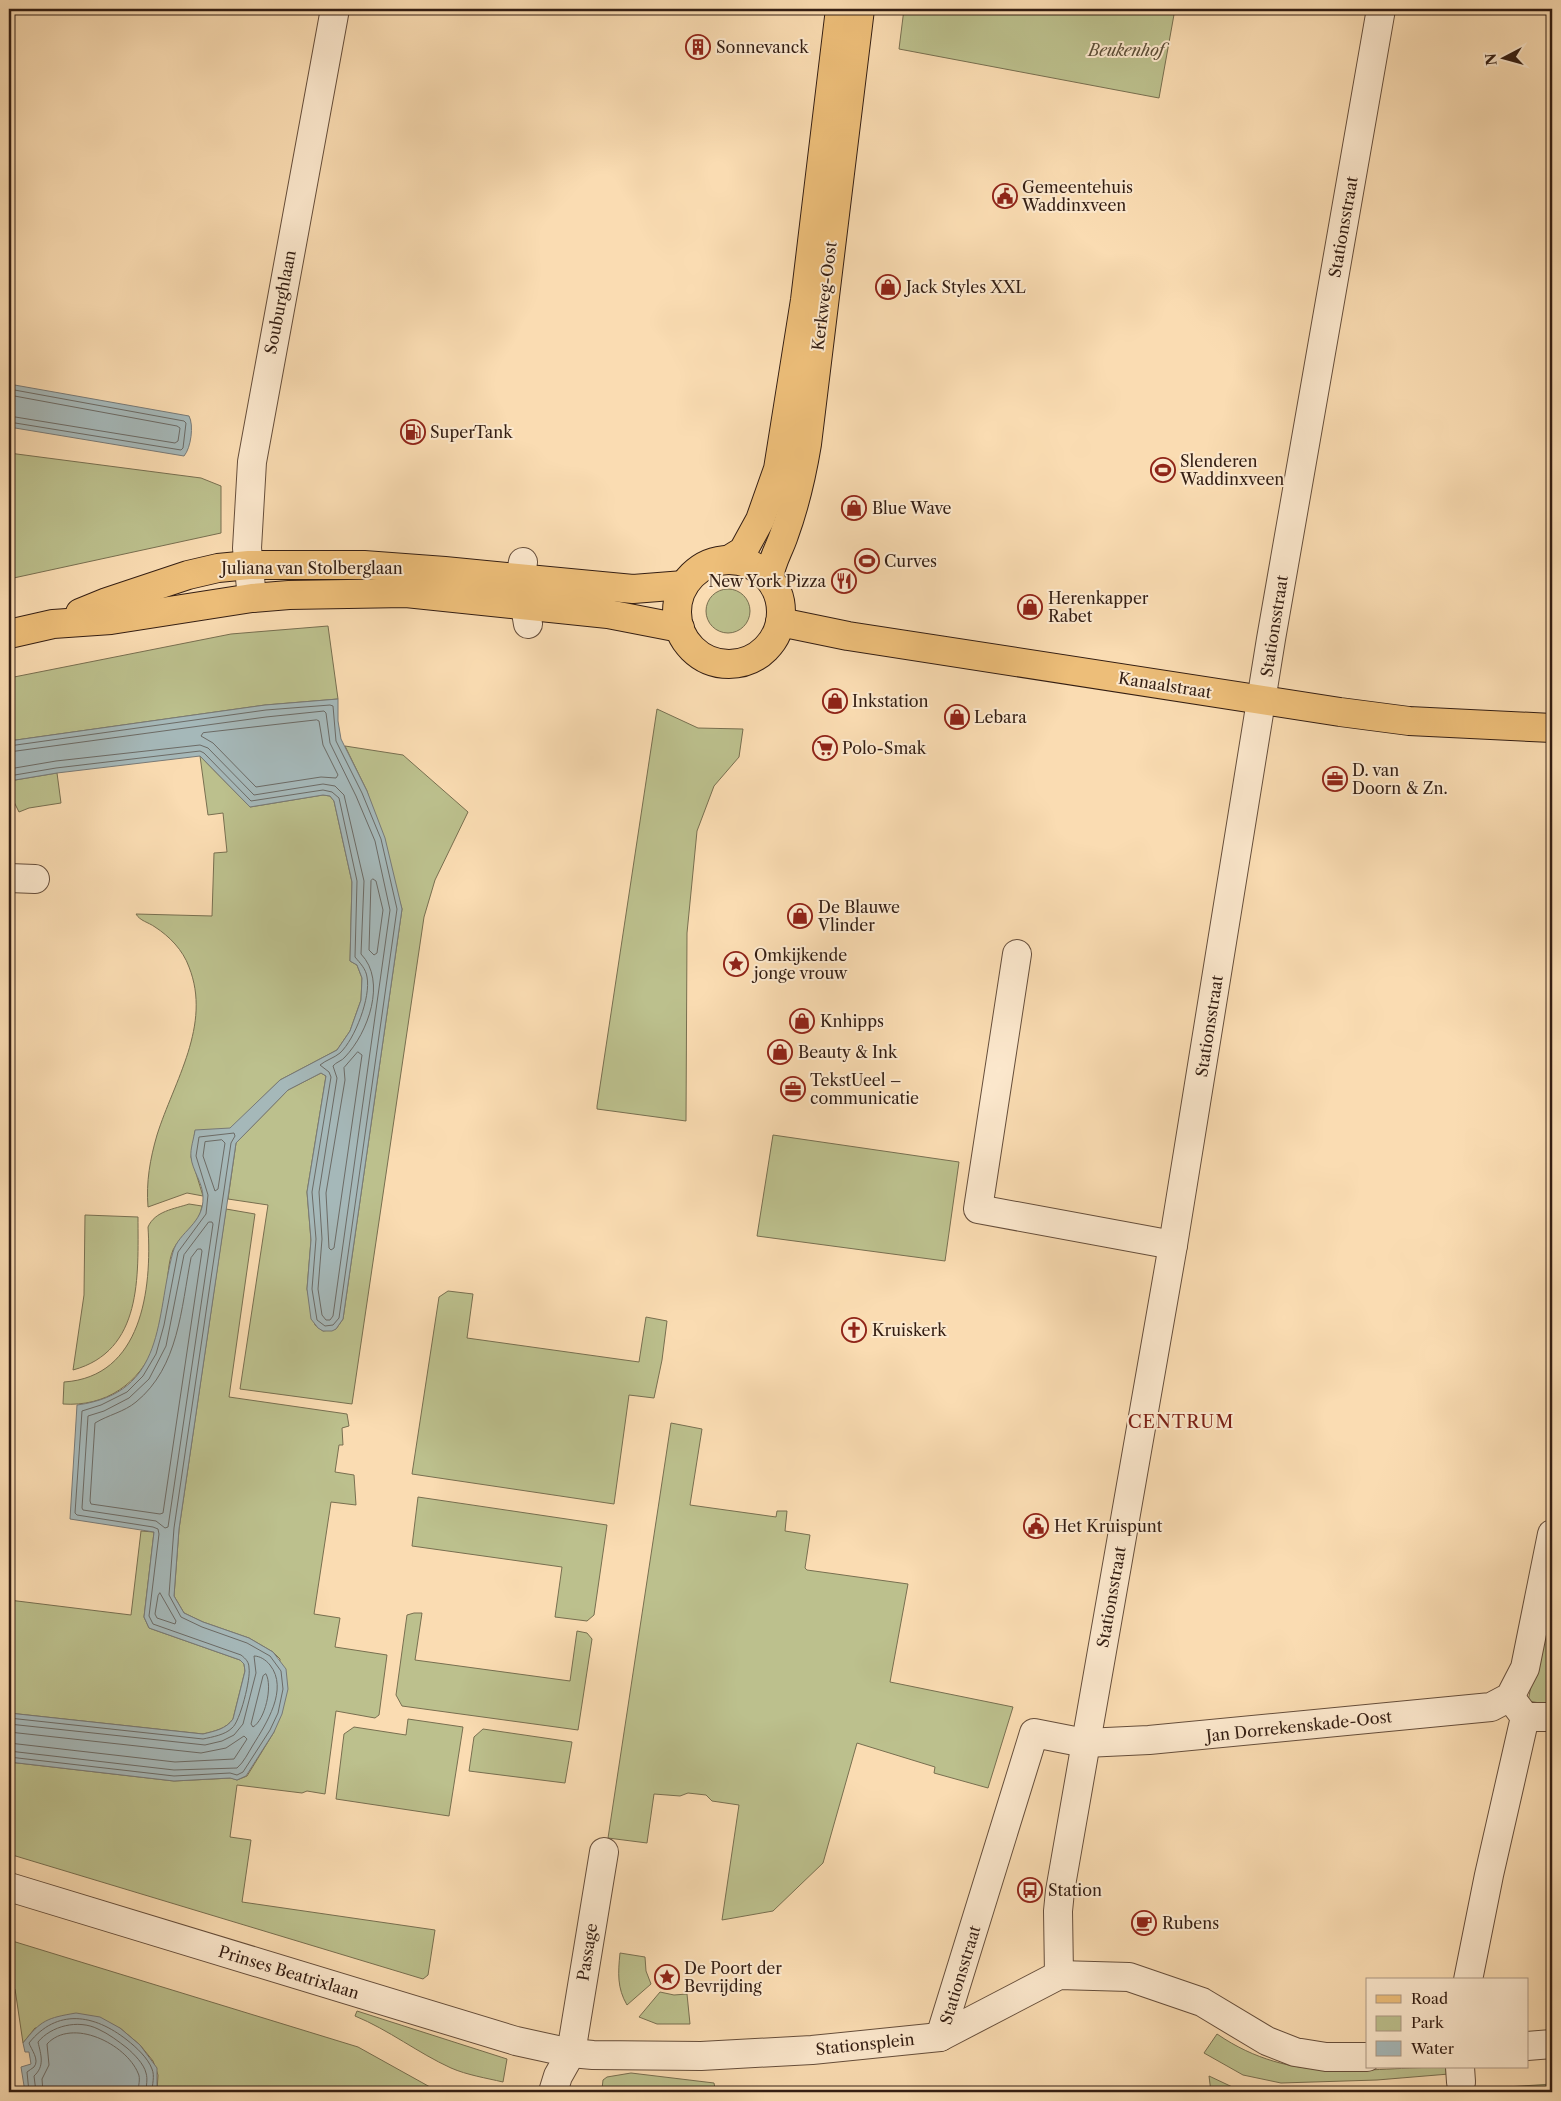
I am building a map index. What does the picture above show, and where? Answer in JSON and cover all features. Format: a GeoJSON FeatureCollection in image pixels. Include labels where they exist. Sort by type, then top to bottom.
{"type":"FeatureCollection","features":[{"type":"Feature","properties":{"kind":"main road","name":"Kerkweg-Oost"},"geometry":{"type":"LineString","coordinates":[[730,559],[742,551],[760,520],[778,469],[804,300],[840,9]]}},
{"type":"Feature","properties":{"kind":"main road","name":"Kerkweg-Oost"},"geometry":{"type":"LineString","coordinates":[[769,578],[770,566],[785,533],[802,477],[860,9]]}},
{"type":"Feature","properties":{"kind":"main road"},"geometry":{"type":"LineString","coordinates":[[730,559],[750,564],[769,578],[780,598],[780,622],[777,634],[757,656],[744,662],[729,664],[701,656],[689,645],[680,628],[677,609],[684,586],[701,568],[714,561],[730,559]]}},
{"type":"Feature","properties":{"kind":"main road","name":"Juliana van Stolberglaan"},"geometry":{"type":"LineString","coordinates":[[53,624],[108,602],[188,575],[218,568],[249,565],[364,565],[522,569],[633,589],[684,586]]}},
{"type":"Feature","properties":{"kind":"main road","name":"Juliana van Stolberglaan"},"geometry":{"type":"LineString","coordinates":[[9,634],[53,624],[111,620],[252,598],[289,595],[406,593],[526,615],[630,617],[680,628]]}},
{"type":"Feature","properties":{"kind":"main road","name":"Kanaalstraat"},"geometry":{"type":"LineString","coordinates":[[780,622],[848,636],[1409,721],[1552,728]]}},
{"type":"Feature","properties":{"kind":"street","name":"Souburghlaan"},"geometry":{"type":"LineString","coordinates":[[252,598],[248,548],[254,445],[335,9]]}},
{"type":"Feature","properties":{"kind":"street","name":"Stationsstraat"},"geometry":{"type":"LineString","coordinates":[[1059,1976],[1059,1901],[1173,1245],[1262,700],[1381,9]]}},
{"type":"Feature","properties":{"kind":"street"},"geometry":{"type":"LineString","coordinates":[[522,569],[526,615]]}},
{"type":"Feature","properties":{"kind":"street"},"geometry":{"type":"LineString","coordinates":[[1017,954],[978,1209],[1173,1245]]}},
{"type":"Feature","properties":{"kind":"street"},"geometry":{"type":"LineString","coordinates":[[1468,1978],[1489,1876],[1517,1707],[1552,1534]]}},
{"type":"Feature","properties":{"kind":"street","name":"Jan Dorrekenskade-Oost"},"geometry":{"type":"LineString","coordinates":[[1085,1743],[1149,1740],[1491,1707],[1517,1707]]}},
{"type":"Feature","properties":{"kind":"street"},"geometry":{"type":"LineString","coordinates":[[1517,1707],[1552,1717]]}},
{"type":"Feature","properties":{"kind":"street","name":"Stationsstraat"},"geometry":{"type":"LineString","coordinates":[[940,2036],[1034,1733],[1085,1743]]}},
{"type":"Feature","properties":{"kind":"street","name":"Passage"},"geometry":{"type":"LineString","coordinates":[[553,2092],[558,2076],[571,2052],[604,1852]]}},
{"type":"Feature","properties":{"kind":"street","name":"Prinses Beatrixlaan"},"geometry":{"type":"LineString","coordinates":[[9,1887],[516,2041],[571,2052]]}},
{"type":"Feature","properties":{"kind":"street","name":"Stationsplein"},"geometry":{"type":"LineString","coordinates":[[571,2052],[593,2055],[701,2056],[812,2050],[940,2036],[1059,1976],[1129,1976],[1202,2002],[1268,2041],[1295,2052],[1326,2057],[1366,2057]]}},
{"type":"Feature","properties":{"kind":"street"},"geometry":{"type":"LineString","coordinates":[[1528,2046],[1552,2044]]}},
{"type":"Feature","properties":{"kind":"green space","name":"Beukenhof"},"geometry":{"type":"Polygon","coordinates":[[[904,9],[1175,9],[1159,98],[899,49],[904,9]]]}},
{"type":"Feature","properties":{"kind":"green space"},"geometry":{"type":"Polygon","coordinates":[[[9,453],[201,478],[221,486],[221,533],[9,579],[9,453]]]}},
{"type":"Feature","properties":{"kind":"green space"},"geometry":{"type":"Polygon","coordinates":[[[724,589],[732,589],[744,595],[750,611],[744,627],[732,633],[724,633],[712,627],[706,615],[706,607],[712,595],[724,589]]]}},
{"type":"Feature","properties":{"kind":"green space"},"geometry":{"type":"Polygon","coordinates":[[[328,626],[338,699],[265,705],[9,741],[9,678],[231,634],[328,626]]]}},
{"type":"Feature","properties":{"kind":"green space"},"geometry":{"type":"Polygon","coordinates":[[[657,709],[698,728],[743,729],[739,757],[714,786],[697,831],[687,933],[686,1121],[597,1109],[657,709]]]}},
{"type":"Feature","properties":{"kind":"green space"},"geometry":{"type":"Polygon","coordinates":[[[345,746],[403,755],[468,812],[435,880],[424,917],[352,1404],[240,1389],[268,1205],[228,1199],[236,1143],[288,1090],[321,1073],[326,1076],[307,1192],[311,1240],[307,1289],[315,1325],[323,1331],[336,1329],[343,1319],[402,909],[367,791],[345,746]]]}},
{"type":"Feature","properties":{"kind":"green space"},"geometry":{"type":"Polygon","coordinates":[[[200,756],[250,807],[323,795],[330,796],[334,801],[352,882],[350,961],[357,965],[362,978],[361,1000],[350,1031],[337,1050],[280,1080],[230,1129],[195,1131],[191,1157],[203,1196],[187,1193],[148,1207],[148,1180],[157,1135],[188,1052],[196,1010],[195,989],[189,967],[183,955],[165,935],[136,914],[212,916],[214,853],[227,852],[223,813],[208,815],[200,756]]]}},
{"type":"Feature","properties":{"kind":"green space"},"geometry":{"type":"Polygon","coordinates":[[[57,773],[61,803],[29,808],[19,812],[11,796],[9,797],[9,781],[57,773]]]}},
{"type":"Feature","properties":{"kind":"green space"},"geometry":{"type":"Polygon","coordinates":[[[773,1135],[959,1162],[945,1261],[757,1236],[773,1135]]]}},
{"type":"Feature","properties":{"kind":"green space"},"geometry":{"type":"Polygon","coordinates":[[[189,1204],[202,1206],[198,1218],[173,1250],[155,1344],[140,1371],[119,1390],[107,1397],[93,1402],[63,1404],[64,1382],[90,1376],[111,1364],[126,1347],[137,1326],[144,1302],[148,1277],[148,1227],[155,1217],[160,1214],[189,1204]]]}},
{"type":"Feature","properties":{"kind":"green space"},"geometry":{"type":"Polygon","coordinates":[[[226,1209],[255,1214],[229,1397],[347,1414],[349,1426],[342,1428],[343,1445],[339,1445],[335,1472],[354,1475],[356,1505],[331,1502],[314,1614],[340,1618],[335,1647],[387,1655],[379,1715],[375,1718],[336,1711],[325,1794],[237,1785],[230,1837],[251,1840],[242,1902],[435,1930],[428,1975],[423,1979],[9,1854],[9,1762],[174,1781],[231,1778],[237,1780],[247,1776],[274,1732],[280,1659],[273,1652],[249,1638],[203,1622],[184,1613],[174,1596],[179,1529],[226,1209]]]}},
{"type":"Feature","properties":{"kind":"green space"},"geometry":{"type":"Polygon","coordinates":[[[85,1215],[138,1217],[138,1263],[132,1308],[124,1329],[113,1346],[96,1360],[73,1370],[84,1295],[85,1215]]]}},
{"type":"Feature","properties":{"kind":"green space"},"geometry":{"type":"Polygon","coordinates":[[[448,1291],[473,1294],[467,1338],[639,1362],[646,1317],[667,1321],[662,1360],[654,1398],[629,1395],[614,1504],[412,1474],[439,1297],[448,1291]]]}},
{"type":"Feature","properties":{"kind":"green space"},"geometry":{"type":"Polygon","coordinates":[[[671,1423],[702,1429],[690,1505],[776,1517],[777,1511],[787,1511],[785,1531],[810,1535],[805,1568],[807,1570],[908,1584],[890,1682],[1013,1707],[988,1788],[934,1773],[935,1767],[857,1743],[823,1863],[773,1911],[722,1920],[739,1805],[712,1801],[706,1795],[688,1793],[680,1796],[654,1794],[647,1843],[608,1838],[671,1423]]]}},
{"type":"Feature","properties":{"kind":"green space"},"geometry":{"type":"Polygon","coordinates":[[[418,1497],[607,1525],[594,1615],[587,1621],[555,1617],[562,1567],[412,1546],[418,1497]]]}},
{"type":"Feature","properties":{"kind":"green space"},"geometry":{"type":"Polygon","coordinates":[[[141,1531],[154,1532],[144,1617],[149,1628],[240,1660],[244,1664],[245,1671],[233,1719],[216,1731],[203,1734],[9,1713],[9,1600],[131,1615],[141,1531]]]}},
{"type":"Feature","properties":{"kind":"green space"},"geometry":{"type":"Polygon","coordinates":[[[1552,1585],[1552,1705],[1528,1701],[1552,1585]]]}},
{"type":"Feature","properties":{"kind":"green space"},"geometry":{"type":"Polygon","coordinates":[[[422,1613],[415,1660],[570,1681],[577,1631],[587,1633],[592,1639],[578,1730],[402,1706],[396,1695],[407,1615],[422,1613]]]}},
{"type":"Feature","properties":{"kind":"green space"},"geometry":{"type":"Polygon","coordinates":[[[408,1719],[463,1727],[449,1816],[336,1799],[344,1734],[354,1727],[406,1735],[408,1719]]]}},
{"type":"Feature","properties":{"kind":"green space"},"geometry":{"type":"Polygon","coordinates":[[[483,1729],[572,1742],[565,1783],[469,1771],[474,1737],[483,1729]]]}},
{"type":"Feature","properties":{"kind":"green space"},"geometry":{"type":"Polygon","coordinates":[[[9,1940],[358,2047],[439,2092],[157,2092],[158,2075],[153,2061],[140,2045],[120,2028],[35,2028],[23,2043],[15,1989],[9,1989],[9,1940]]]}},
{"type":"Feature","properties":{"kind":"green space"},"geometry":{"type":"Polygon","coordinates":[[[620,1953],[645,1957],[646,1971],[651,1984],[627,2005],[621,1993],[619,1980],[620,1953]]]}},
{"type":"Feature","properties":{"kind":"green space"},"geometry":{"type":"Polygon","coordinates":[[[660,1992],[674,1995],[687,1994],[690,2024],[657,2024],[639,2017],[660,1992]]]}},
{"type":"Feature","properties":{"kind":"green space"},"geometry":{"type":"Polygon","coordinates":[[[357,2011],[507,2059],[503,2082],[451,2068],[355,2016],[357,2011]]]}},
{"type":"Feature","properties":{"kind":"green space"},"geometry":{"type":"Polygon","coordinates":[[[1217,2034],[1245,2050],[1273,2061],[1301,2067],[1329,2070],[1448,2068],[1449,2074],[1377,2080],[1281,2083],[1243,2075],[1204,2053],[1217,2034]]]}},
{"type":"Feature","properties":{"kind":"green space"},"geometry":{"type":"Polygon","coordinates":[[[631,2073],[714,2083],[715,2088],[656,2092],[602,2089],[603,2080],[607,2077],[631,2073]]]}},
{"type":"Feature","properties":{"kind":"green space"},"geometry":{"type":"Polygon","coordinates":[[[1209,2076],[1243,2092],[1211,2092],[1209,2076]]]}},
{"type":"Feature","properties":{"kind":"green space"},"geometry":{"type":"Polygon","coordinates":[[[1552,2084],[1552,2092],[1431,2092],[1552,2084]]]}},
{"type":"Feature","properties":{"kind":"water"},"geometry":{"type":"Polygon","coordinates":[[[9,384],[189,416],[191,431],[188,448],[184,456],[9,427],[9,384]]]}},
{"type":"Feature","properties":{"kind":"water"},"geometry":{"type":"Polygon","coordinates":[[[338,699],[338,721],[341,739],[367,791],[385,838],[402,909],[343,1319],[336,1329],[332,1331],[323,1331],[318,1328],[311,1319],[307,1289],[311,1240],[307,1192],[326,1076],[321,1073],[288,1090],[236,1143],[179,1529],[174,1596],[184,1613],[203,1622],[249,1638],[273,1652],[286,1669],[288,1689],[282,1714],[274,1732],[246,1776],[237,1780],[230,1778],[174,1781],[9,1762],[9,1713],[203,1734],[224,1727],[233,1719],[245,1671],[244,1664],[240,1660],[149,1628],[144,1617],[154,1532],[70,1519],[77,1405],[106,1398],[127,1385],[142,1368],[152,1348],[173,1252],[180,1238],[196,1221],[202,1206],[203,1192],[191,1157],[195,1130],[230,1128],[280,1080],[337,1050],[350,1031],[361,1000],[362,978],[357,965],[350,961],[352,882],[334,801],[330,796],[323,795],[250,807],[200,756],[57,773],[9,781],[9,741],[265,705],[338,699]]]}},
{"type":"Feature","properties":{"kind":"water"},"geometry":{"type":"Polygon","coordinates":[[[76,2013],[100,2017],[120,2028],[140,2045],[157,2068],[157,2092],[25,2092],[21,2067],[31,2064],[29,2052],[25,2052],[23,2043],[45,2021],[76,2013]]]}},
{"type":"Feature","properties":{"kind":"place","name":"Sonnevanck"},"geometry":{"type":"Point","coordinates":[698,47]}},
{"type":"Feature","properties":{"kind":"place","name":"Gemeentehuis Waddinxveen"},"geometry":{"type":"Point","coordinates":[1005,196]}},
{"type":"Feature","properties":{"kind":"place","name":"Jack Styles XXL"},"geometry":{"type":"Point","coordinates":[888,287]}},
{"type":"Feature","properties":{"kind":"place","name":"SuperTank"},"geometry":{"type":"Point","coordinates":[413,432]}},
{"type":"Feature","properties":{"kind":"place","name":"Slenderen Waddinxveen"},"geometry":{"type":"Point","coordinates":[1163,470]}},
{"type":"Feature","properties":{"kind":"place","name":"Blue Wave"},"geometry":{"type":"Point","coordinates":[854,508]}},
{"type":"Feature","properties":{"kind":"place","name":"Curves"},"geometry":{"type":"Point","coordinates":[867,561]}},
{"type":"Feature","properties":{"kind":"place","name":"New York Pizza"},"geometry":{"type":"Point","coordinates":[844,581]}},
{"type":"Feature","properties":{"kind":"place","name":"Herenkapper Rabet"},"geometry":{"type":"Point","coordinates":[1030,607]}},
{"type":"Feature","properties":{"kind":"place","name":"Inkstation"},"geometry":{"type":"Point","coordinates":[835,701]}},
{"type":"Feature","properties":{"kind":"place","name":"Lebara"},"geometry":{"type":"Point","coordinates":[957,717]}},
{"type":"Feature","properties":{"kind":"place","name":"Polo-Smak"},"geometry":{"type":"Point","coordinates":[825,748]}},
{"type":"Feature","properties":{"kind":"place","name":"D. van Doorn & Zn."},"geometry":{"type":"Point","coordinates":[1335,779]}},
{"type":"Feature","properties":{"kind":"place","name":"De Blauwe Vlinder"},"geometry":{"type":"Point","coordinates":[800,916]}},
{"type":"Feature","properties":{"kind":"place","name":"Omkijkende jonge vrouw"},"geometry":{"type":"Point","coordinates":[736,964]}},
{"type":"Feature","properties":{"kind":"place","name":"Knhipps"},"geometry":{"type":"Point","coordinates":[802,1021]}},
{"type":"Feature","properties":{"kind":"place","name":"Beauty & Ink"},"geometry":{"type":"Point","coordinates":[780,1052]}},
{"type":"Feature","properties":{"kind":"place","name":"TekstUeel – communicatie"},"geometry":{"type":"Point","coordinates":[793,1089]}},
{"type":"Feature","properties":{"kind":"place","name":"Kruiskerk"},"geometry":{"type":"Point","coordinates":[854,1330]}},
{"type":"Feature","properties":{"kind":"place","name":"Het Kruispunt"},"geometry":{"type":"Point","coordinates":[1036,1526]}},
{"type":"Feature","properties":{"kind":"place","name":"Station"},"geometry":{"type":"Point","coordinates":[1030,1890]}},
{"type":"Feature","properties":{"kind":"place","name":"Rubens"},"geometry":{"type":"Point","coordinates":[1144,1923]}},
{"type":"Feature","properties":{"kind":"place","name":"De Poort der Bevrijding"},"geometry":{"type":"Point","coordinates":[667,1977]}},
{"type":"Feature","properties":{"kind":"district","name":"CENTRUM"},"geometry":{"type":"Point","coordinates":[1181,1422]}}]}
